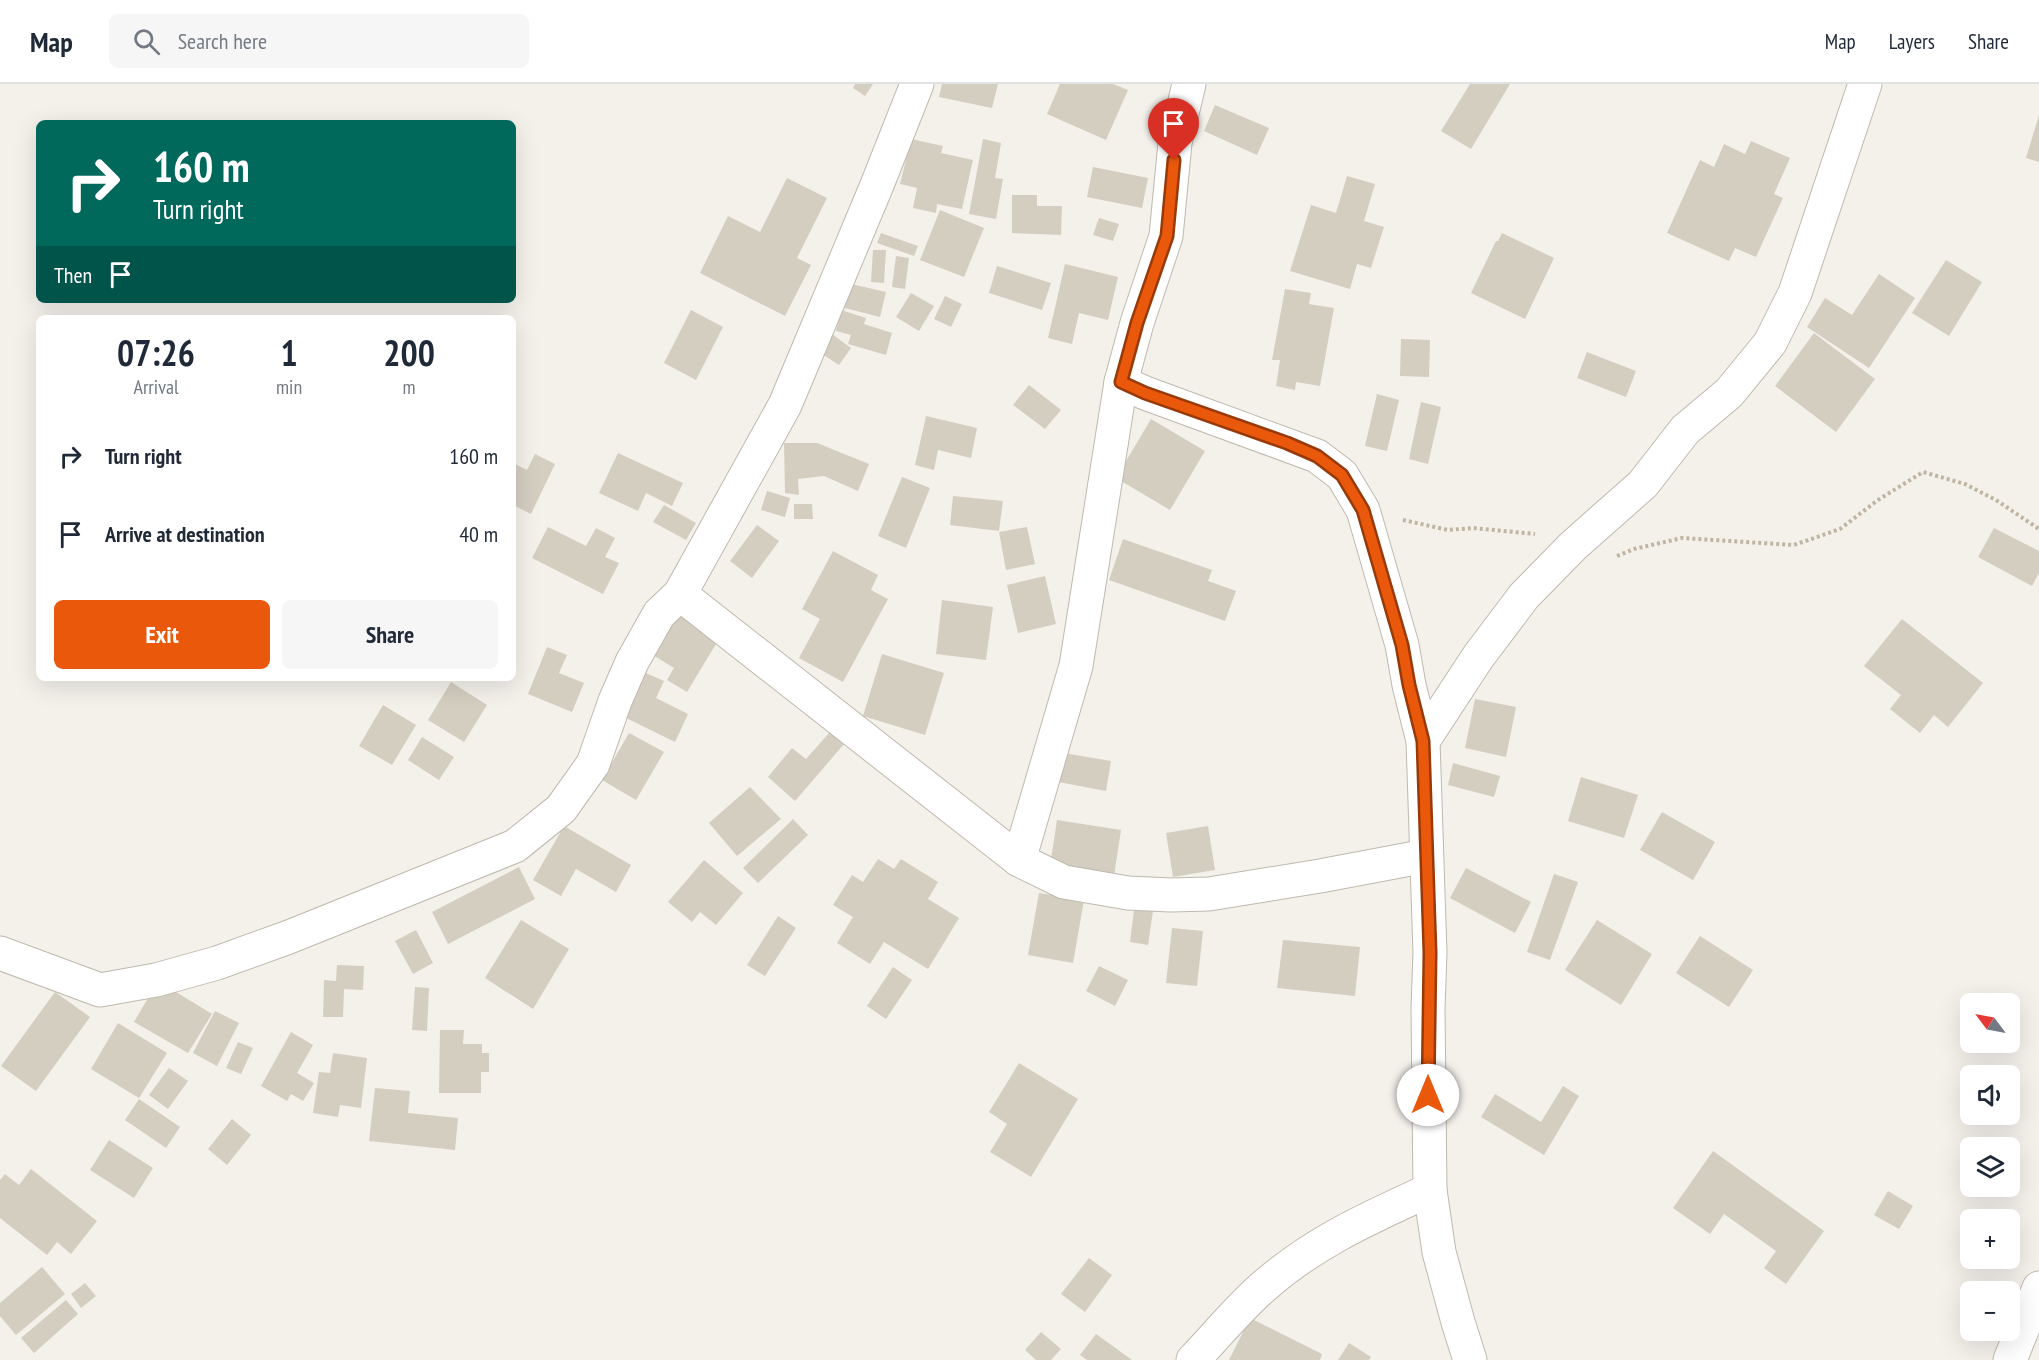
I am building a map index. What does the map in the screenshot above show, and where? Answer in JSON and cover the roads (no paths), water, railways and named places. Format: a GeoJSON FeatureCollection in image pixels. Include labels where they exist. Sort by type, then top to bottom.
{"type":"FeatureCollection","features":[{"type":"Feature","properties":{"kind":"street"},"geometry":{"type":"LineString","coordinates":[[0,953],[100,990],[156,980],[217,963],[289,937],[515,846],[561,810],[592,764],[615,700],[632,662],[659,614],[680,594],[785,405],[917,84]]}},
{"type":"Feature","properties":{"kind":"street"},"geometry":{"type":"LineString","coordinates":[[1019,860],[1076,666],[1121,382],[1137,323],[1167,236],[1175,143],[1189,84]]}},
{"type":"Feature","properties":{"kind":"street"},"geometry":{"type":"LineString","coordinates":[[1423,741],[1478,657],[1518,605],[1573,546],[1643,484],[1685,430],[1729,393],[1770,343],[1794,293],[1865,84]]}},
{"type":"Feature","properties":{"kind":"street"},"geometry":{"type":"LineString","coordinates":[[1121,382],[1145,393],[1287,443],[1317,456],[1342,475],[1363,510],[1402,645],[1423,741],[1430,953],[1428,1008],[1430,1190],[1439,1252],[1470,1360]]}},
{"type":"Feature","properties":{"kind":"street"},"geometry":{"type":"LineString","coordinates":[[680,594],[1019,860],[1064,882],[1128,893],[1209,894],[1426,856]]}},
{"type":"Feature","properties":{"kind":"street"},"geometry":{"type":"LineString","coordinates":[[1193,1360],[1263,1288],[1301,1257],[1342,1231],[1430,1190]]}},
{"type":"Feature","properties":{"kind":"street"},"geometry":{"type":"LineString","coordinates":[[2010,1360],[2039,1288]]}}]}
